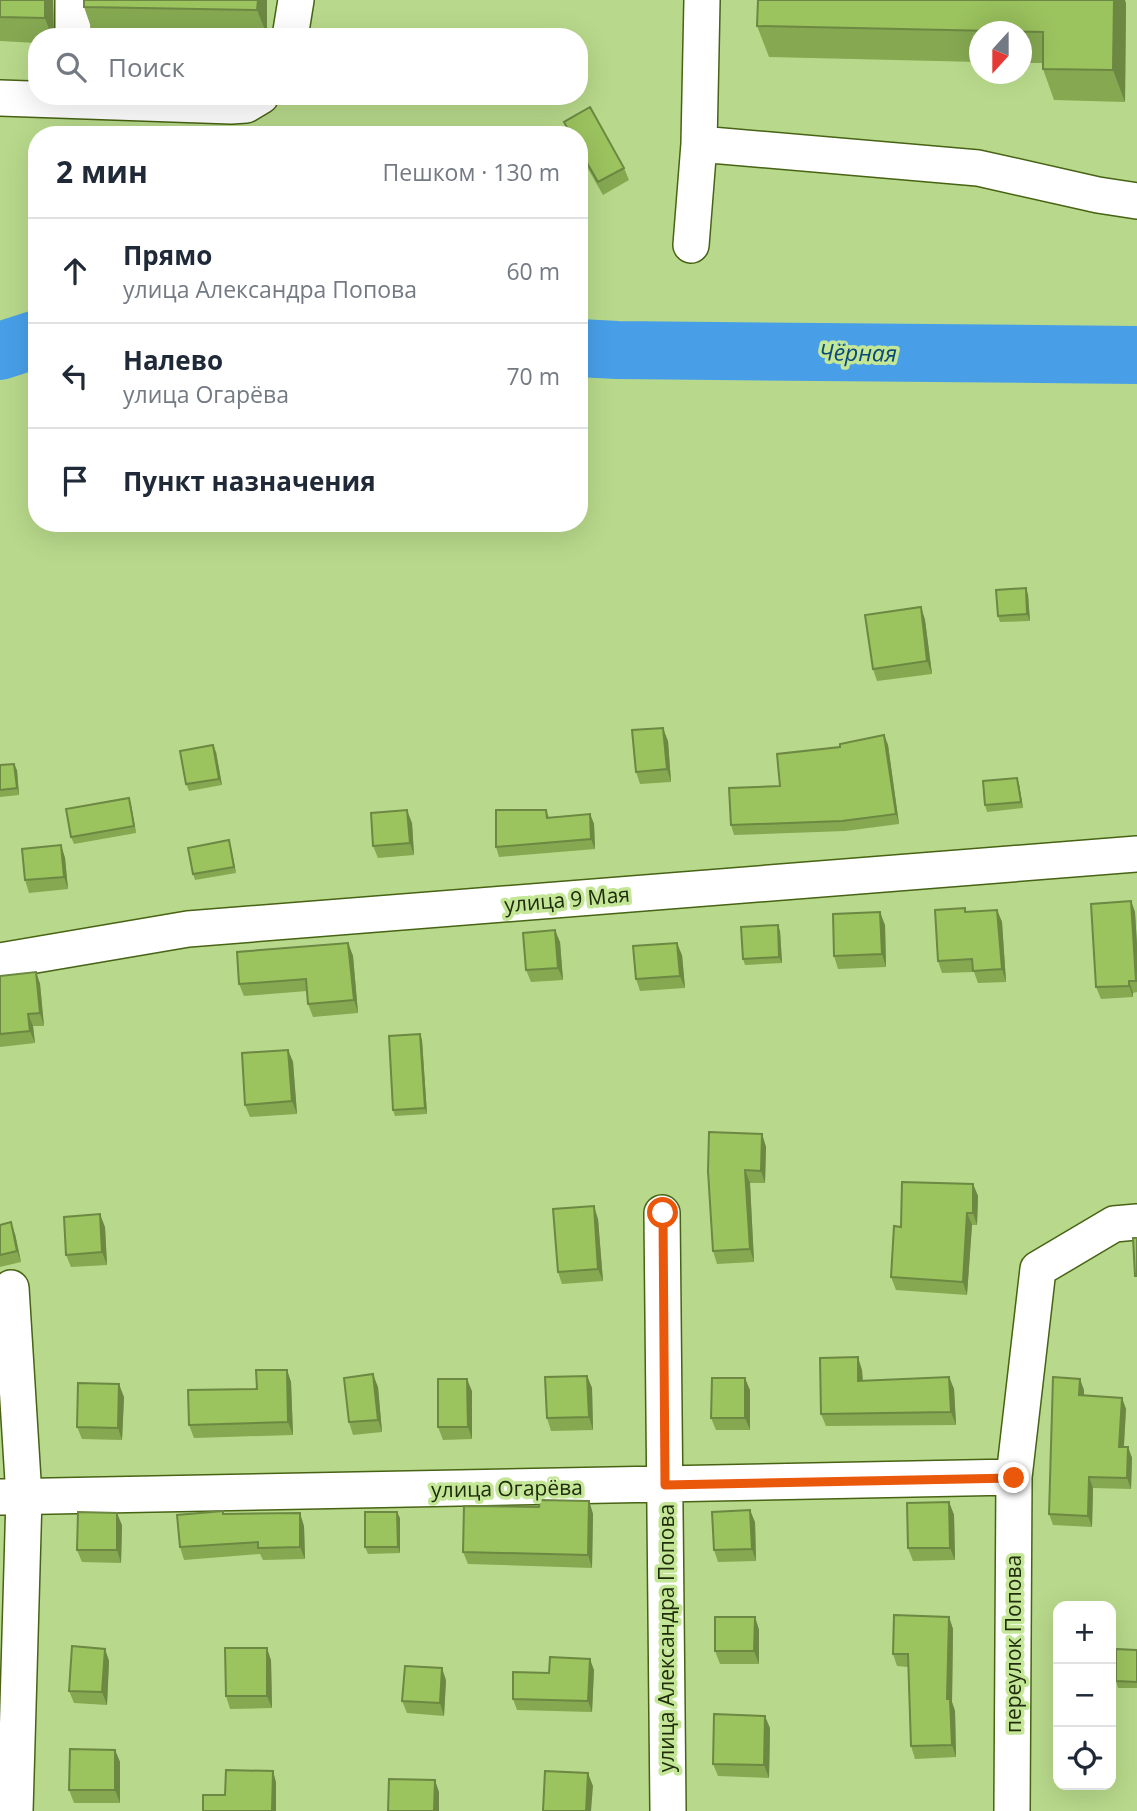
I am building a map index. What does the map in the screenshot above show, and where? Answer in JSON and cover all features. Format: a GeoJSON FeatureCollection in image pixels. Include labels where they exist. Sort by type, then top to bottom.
{"type":"FeatureCollection","features":[{"type":"Feature","properties":{"kind":"street"},"geometry":{"type":"LineString","coordinates":[[73,0],[74,28]]}},
{"type":"Feature","properties":{"kind":"street"},"geometry":{"type":"LineString","coordinates":[[291,28],[296,0]]}},
{"type":"Feature","properties":{"kind":"street"},"geometry":{"type":"LineString","coordinates":[[691,245],[699,144],[702,0]]}},
{"type":"Feature","properties":{"kind":"street"},"geometry":{"type":"LineString","coordinates":[[0,98],[28,98]]}},
{"type":"Feature","properties":{"kind":"street"},"geometry":{"type":"LineString","coordinates":[[209,105],[246,105]]}},
{"type":"Feature","properties":{"kind":"street"},"geometry":{"type":"LineString","coordinates":[[699,144],[978,168],[1137,201]]}},
{"type":"Feature","properties":{"kind":"street","name":"улица 9 Мая"},"geometry":{"type":"LineString","coordinates":[[0,961],[188,929],[1137,854]]}},
{"type":"Feature","properties":{"kind":"street","name":"улица Александра Попова"},"geometry":{"type":"LineString","coordinates":[[663,1213],[668,1811]]}},
{"type":"Feature","properties":{"kind":"street","name":"переулок Попова"},"geometry":{"type":"LineString","coordinates":[[1012,1811],[1014,1478],[1038,1269],[1114,1224],[1137,1222]]}},
{"type":"Feature","properties":{"kind":"street"},"geometry":{"type":"LineString","coordinates":[[11,1288],[15,1811]]}},
{"type":"Feature","properties":{"kind":"street","name":"улица Огарёва"},"geometry":{"type":"LineString","coordinates":[[12,1497],[1014,1478]]}},
{"type":"Feature","properties":{"kind":"building"},"geometry":{"type":"Polygon","coordinates":[[[0,0],[45,0],[45,18],[0,17],[0,0]]]}},
{"type":"Feature","properties":{"kind":"building"},"geometry":{"type":"Polygon","coordinates":[[[84,0],[258,0],[257,10],[84,7],[84,0]]]}},
{"type":"Feature","properties":{"kind":"building"},"geometry":{"type":"Polygon","coordinates":[[[758,0],[1114,0],[1113,70],[1043,69],[1043,32],[1032,32],[1032,21],[969,21],[969,30],[757,26],[758,0]]]}},
{"type":"Feature","properties":{"kind":"building"},"geometry":{"type":"Polygon","coordinates":[[[590,107],[624,168],[598,182],[588,165],[588,126],[566,126],[564,122],[590,107]]]}},
{"type":"Feature","properties":{"kind":"building"},"geometry":{"type":"Polygon","coordinates":[[[1026,588],[1027,614],[998,616],[996,590],[1026,588]]]}},
{"type":"Feature","properties":{"kind":"building"},"geometry":{"type":"Polygon","coordinates":[[[921,607],[927,661],[873,669],[865,615],[921,607]]]}},
{"type":"Feature","properties":{"kind":"building"},"geometry":{"type":"Polygon","coordinates":[[[663,728],[667,769],[636,772],[632,730],[663,728]]]}},
{"type":"Feature","properties":{"kind":"building"},"geometry":{"type":"Polygon","coordinates":[[[884,735],[896,814],[842,821],[731,825],[729,788],[780,786],[777,754],[840,747],[840,744],[884,735]]]}},
{"type":"Feature","properties":{"kind":"building"},"geometry":{"type":"Polygon","coordinates":[[[213,745],[219,779],[186,784],[180,751],[213,745]]]}},
{"type":"Feature","properties":{"kind":"building"},"geometry":{"type":"Polygon","coordinates":[[[14,764],[17,788],[0,790],[0,765],[14,764]]]}},
{"type":"Feature","properties":{"kind":"building"},"geometry":{"type":"Polygon","coordinates":[[[1017,778],[1021,802],[985,805],[983,781],[1017,778]]]}},
{"type":"Feature","properties":{"kind":"building"},"geometry":{"type":"Polygon","coordinates":[[[129,798],[134,826],[71,837],[66,809],[129,798]]]}},
{"type":"Feature","properties":{"kind":"building"},"geometry":{"type":"Polygon","coordinates":[[[407,810],[410,843],[373,846],[371,813],[407,810]]]}},
{"type":"Feature","properties":{"kind":"building"},"geometry":{"type":"Polygon","coordinates":[[[496,810],[546,810],[547,818],[590,814],[591,839],[496,847],[496,810]]]}},
{"type":"Feature","properties":{"kind":"building"},"geometry":{"type":"Polygon","coordinates":[[[229,840],[234,867],[193,874],[188,848],[229,840]]]}},
{"type":"Feature","properties":{"kind":"building"},"geometry":{"type":"Polygon","coordinates":[[[61,845],[64,877],[25,880],[22,849],[61,845]]]}},
{"type":"Feature","properties":{"kind":"building"},"geometry":{"type":"Polygon","coordinates":[[[1131,901],[1136,981],[1129,981],[1129,986],[1096,987],[1091,904],[1131,901]]]}},
{"type":"Feature","properties":{"kind":"building"},"geometry":{"type":"Polygon","coordinates":[[[965,908],[965,912],[997,910],[1002,969],[973,971],[972,959],[938,961],[935,910],[965,908]]]}},
{"type":"Feature","properties":{"kind":"building"},"geometry":{"type":"Polygon","coordinates":[[[880,912],[882,954],[834,956],[833,914],[880,912]]]}},
{"type":"Feature","properties":{"kind":"building"},"geometry":{"type":"Polygon","coordinates":[[[778,925],[779,957],[743,959],[741,927],[778,925]]]}},
{"type":"Feature","properties":{"kind":"building"},"geometry":{"type":"Polygon","coordinates":[[[555,930],[558,968],[526,970],[523,933],[555,930]]]}},
{"type":"Feature","properties":{"kind":"building"},"geometry":{"type":"Polygon","coordinates":[[[348,943],[354,1000],[308,1004],[306,979],[239,984],[237,952],[348,943]]]}},
{"type":"Feature","properties":{"kind":"building"},"geometry":{"type":"Polygon","coordinates":[[[677,943],[680,976],[636,979],[633,946],[677,943]]]}},
{"type":"Feature","properties":{"kind":"building"},"geometry":{"type":"Polygon","coordinates":[[[36,972],[40,1013],[28,1014],[30,1031],[0,1034],[0,976],[36,972]]]}},
{"type":"Feature","properties":{"kind":"building"},"geometry":{"type":"Polygon","coordinates":[[[420,1034],[425,1108],[393,1110],[389,1036],[420,1034]]]}},
{"type":"Feature","properties":{"kind":"building"},"geometry":{"type":"Polygon","coordinates":[[[288,1050],[292,1101],[245,1105],[242,1053],[288,1050]]]}},
{"type":"Feature","properties":{"kind":"building"},"geometry":{"type":"Polygon","coordinates":[[[709,1132],[762,1134],[761,1171],[745,1170],[750,1249],[713,1251],[708,1171],[709,1132]]]}},
{"type":"Feature","properties":{"kind":"building"},"geometry":{"type":"Polygon","coordinates":[[[902,1182],[973,1184],[973,1213],[967,1213],[963,1282],[891,1277],[894,1226],[901,1227],[902,1182]]]}},
{"type":"Feature","properties":{"kind":"building"},"geometry":{"type":"Polygon","coordinates":[[[594,1206],[598,1269],[558,1272],[553,1209],[594,1206]]]}},
{"type":"Feature","properties":{"kind":"building"},"geometry":{"type":"Polygon","coordinates":[[[100,1214],[102,1252],[66,1255],[64,1217],[100,1214]]]}},
{"type":"Feature","properties":{"kind":"building"},"geometry":{"type":"Polygon","coordinates":[[[11,1222],[17,1251],[0,1255],[0,1225],[11,1222]]]}},
{"type":"Feature","properties":{"kind":"building"},"geometry":{"type":"Polygon","coordinates":[[[1133,1238],[1137,1238],[1137,1276],[1135,1276],[1133,1238]]]}},
{"type":"Feature","properties":{"kind":"building"},"geometry":{"type":"Polygon","coordinates":[[[858,1357],[858,1381],[949,1377],[951,1412],[821,1414],[820,1358],[858,1357]]]}},
{"type":"Feature","properties":{"kind":"building"},"geometry":{"type":"Polygon","coordinates":[[[256,1370],[287,1370],[288,1422],[189,1425],[188,1390],[257,1389],[256,1370]]]}},
{"type":"Feature","properties":{"kind":"building"},"geometry":{"type":"Polygon","coordinates":[[[373,1374],[378,1420],[349,1422],[344,1378],[373,1374]]]}},
{"type":"Feature","properties":{"kind":"building"},"geometry":{"type":"Polygon","coordinates":[[[587,1376],[589,1417],[547,1418],[545,1377],[587,1376]]]}},
{"type":"Feature","properties":{"kind":"building"},"geometry":{"type":"Polygon","coordinates":[[[1053,1377],[1080,1379],[1079,1395],[1122,1398],[1119,1447],[1128,1447],[1127,1478],[1089,1477],[1088,1516],[1049,1514],[1053,1377]]]}},
{"type":"Feature","properties":{"kind":"building"},"geometry":{"type":"Polygon","coordinates":[[[712,1378],[745,1378],[745,1418],[711,1418],[712,1378]]]}},
{"type":"Feature","properties":{"kind":"building"},"geometry":{"type":"Polygon","coordinates":[[[438,1379],[467,1379],[468,1427],[438,1427],[438,1379]]]}},
{"type":"Feature","properties":{"kind":"building"},"geometry":{"type":"Polygon","coordinates":[[[78,1383],[119,1384],[118,1428],[77,1427],[78,1383]]]}},
{"type":"Feature","properties":{"kind":"building"},"geometry":{"type":"Polygon","coordinates":[[[540,1500],[589,1501],[588,1555],[463,1552],[464,1506],[539,1507],[540,1500]]]}},
{"type":"Feature","properties":{"kind":"building"},"geometry":{"type":"Polygon","coordinates":[[[949,1502],[950,1548],[908,1548],[907,1503],[949,1502]]]}},
{"type":"Feature","properties":{"kind":"building"},"geometry":{"type":"Polygon","coordinates":[[[750,1510],[752,1549],[714,1550],[712,1512],[750,1510]]]}},
{"type":"Feature","properties":{"kind":"building"},"geometry":{"type":"Polygon","coordinates":[[[223,1511],[223,1514],[300,1513],[300,1547],[258,1548],[258,1542],[180,1547],[177,1515],[223,1511]]]}},
{"type":"Feature","properties":{"kind":"building"},"geometry":{"type":"Polygon","coordinates":[[[78,1512],[117,1513],[117,1550],[77,1550],[78,1512]]]}},
{"type":"Feature","properties":{"kind":"building"},"geometry":{"type":"Polygon","coordinates":[[[365,1512],[397,1512],[398,1547],[365,1547],[365,1512]]]}},
{"type":"Feature","properties":{"kind":"building"},"geometry":{"type":"Polygon","coordinates":[[[894,1615],[949,1617],[947,1699],[950,1699],[952,1745],[911,1746],[908,1654],[893,1654],[894,1615]]]}},
{"type":"Feature","properties":{"kind":"building"},"geometry":{"type":"Polygon","coordinates":[[[715,1617],[755,1617],[754,1651],[715,1651],[715,1617]]]}},
{"type":"Feature","properties":{"kind":"building"},"geometry":{"type":"Polygon","coordinates":[[[72,1646],[105,1649],[102,1692],[69,1691],[72,1646]]]}},
{"type":"Feature","properties":{"kind":"building"},"geometry":{"type":"Polygon","coordinates":[[[225,1648],[267,1648],[267,1696],[226,1696],[225,1648]]]}},
{"type":"Feature","properties":{"kind":"building"},"geometry":{"type":"Polygon","coordinates":[[[1116,1649],[1137,1650],[1137,1682],[1116,1681],[1116,1649]]]}},
{"type":"Feature","properties":{"kind":"building"},"geometry":{"type":"Polygon","coordinates":[[[550,1657],[590,1659],[588,1701],[513,1699],[513,1672],[549,1673],[550,1657]]]}},
{"type":"Feature","properties":{"kind":"building"},"geometry":{"type":"Polygon","coordinates":[[[405,1666],[442,1668],[440,1703],[402,1701],[405,1666]]]}},
{"type":"Feature","properties":{"kind":"building"},"geometry":{"type":"Polygon","coordinates":[[[714,1714],[765,1716],[764,1765],[713,1764],[714,1714]]]}},
{"type":"Feature","properties":{"kind":"building"},"geometry":{"type":"Polygon","coordinates":[[[70,1749],[115,1750],[115,1790],[69,1790],[70,1749]]]}},
{"type":"Feature","properties":{"kind":"building"},"geometry":{"type":"Polygon","coordinates":[[[226,1770],[273,1771],[272,1811],[203,1811],[203,1795],[225,1795],[226,1770]]]}},
{"type":"Feature","properties":{"kind":"building"},"geometry":{"type":"Polygon","coordinates":[[[545,1771],[588,1773],[586,1811],[543,1811],[545,1771]]]}},
{"type":"Feature","properties":{"kind":"building"},"geometry":{"type":"Polygon","coordinates":[[[389,1779],[435,1780],[434,1811],[388,1811],[389,1779]]]}},
{"type":"Feature","properties":{"kind":"waterway","name":"Чёрная"},"geometry":{"type":"LineString","coordinates":[[0,351],[28,342]]}},
{"type":"Feature","properties":{"kind":"waterway","name":"Чёрная"},"geometry":{"type":"LineString","coordinates":[[588,348],[1137,355]]}},
{"type":"Feature","properties":{"kind":"route"},"geometry":{"type":"LineString","coordinates":[[663,1213],[665,1485],[1014,1478]]}}]}
